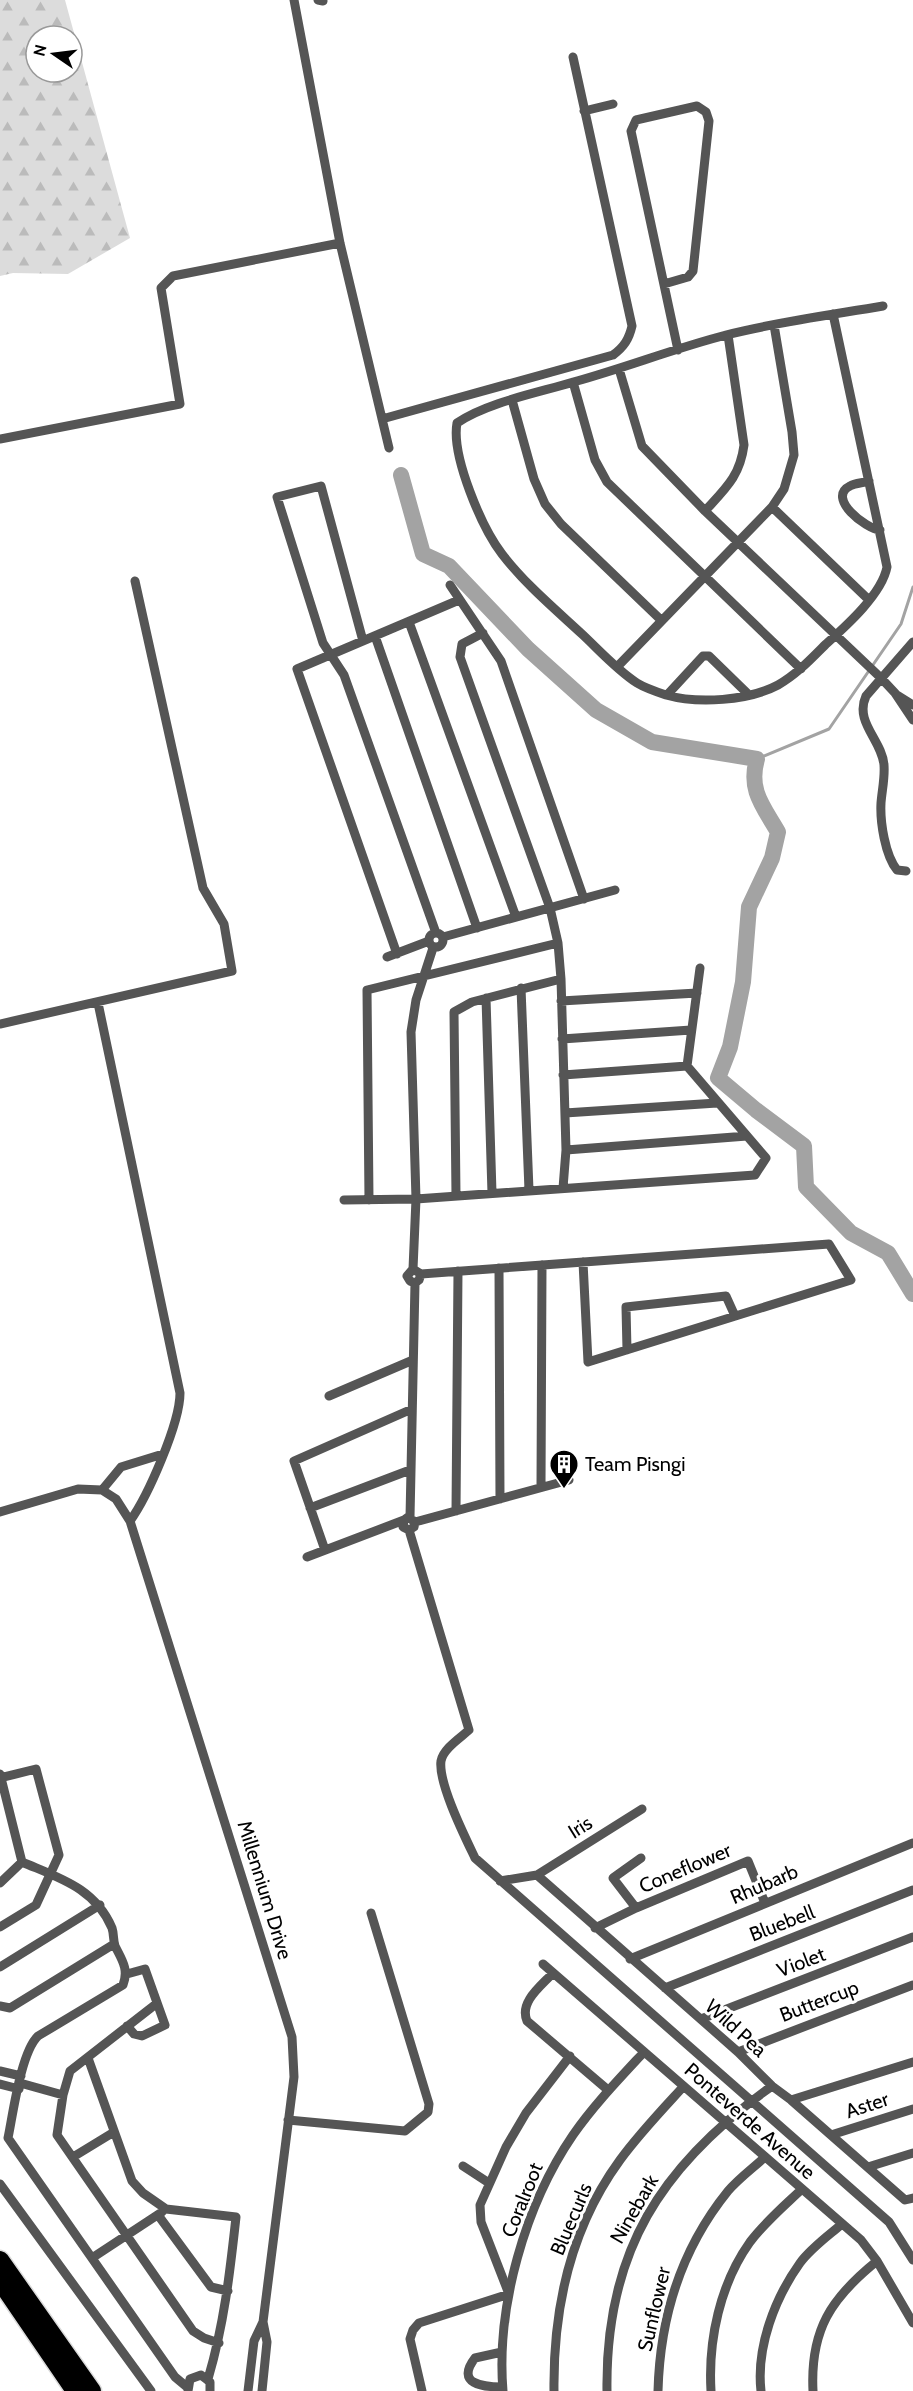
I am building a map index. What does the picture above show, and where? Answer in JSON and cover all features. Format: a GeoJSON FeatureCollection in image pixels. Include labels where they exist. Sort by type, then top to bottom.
{"type":"FeatureCollection","features":[{"type":"Feature","properties":{"kind":"highway"},"geometry":{"type":"LineString","coordinates":[[0,2260],[92,2391]]}},
{"type":"Feature","properties":{"kind":"highway"},"geometry":{"type":"LineString","coordinates":[[0,2281],[75,2391]]}},
{"type":"Feature","properties":{"kind":"street"},"geometry":{"type":"LineString","coordinates":[[294,0],[340,243],[389,448]]}},
{"type":"Feature","properties":{"kind":"street"},"geometry":{"type":"LineString","coordinates":[[382,419],[613,355],[622,349],[629,338],[632,326],[573,57]]}},
{"type":"Feature","properties":{"kind":"street"},"geometry":{"type":"LineString","coordinates":[[584,111],[613,104]]}},
{"type":"Feature","properties":{"kind":"street"},"geometry":{"type":"LineString","coordinates":[[664,284],[688,277],[693,271],[709,121],[706,112],[697,106],[636,120],[631,131],[678,350]]}},
{"type":"Feature","properties":{"kind":"street"},"geometry":{"type":"LineString","coordinates":[[0,439],[180,404],[161,288],[173,276],[340,243]]}},
{"type":"Feature","properties":{"kind":"street"},"geometry":{"type":"LineString","coordinates":[[833,315],[887,567],[881,585],[836,635],[801,669],[777,686],[748,694],[708,700],[667,695],[638,683],[617,667],[528,583],[502,554],[469,491],[455,434],[457,423],[466,417],[512,400],[728,335],[774,325],[883,306]]}},
{"type":"Feature","properties":{"kind":"street"},"geometry":{"type":"LineString","coordinates":[[617,667],[772,507],[784,489],[794,455],[774,325]]}},
{"type":"Feature","properties":{"kind":"street"},"geometry":{"type":"LineString","coordinates":[[705,511],[736,476],[742,460],[744,444],[728,335]]}},
{"type":"Feature","properties":{"kind":"street"},"geometry":{"type":"LineString","coordinates":[[619,369],[642,446],[705,511],[881,678],[895,693],[913,720]]}},
{"type":"Feature","properties":{"kind":"street"},"geometry":{"type":"LineString","coordinates":[[573,382],[595,460],[607,482],[801,669]]}},
{"type":"Feature","properties":{"kind":"street"},"geometry":{"type":"LineString","coordinates":[[512,400],[534,479],[545,504],[561,525],[661,620]]}},
{"type":"Feature","properties":{"kind":"street"},"geometry":{"type":"LineString","coordinates":[[869,481],[849,486],[842,498],[844,505],[867,526],[880,530]]}},
{"type":"Feature","properties":{"kind":"street"},"geometry":{"type":"LineString","coordinates":[[363,641],[321,486],[277,497],[323,643],[344,675],[435,940],[416,1000],[411,1032],[419,1280],[415,1283],[410,1470],[410,1519],[414,1527],[409,1530],[469,1730],[452,1745],[441,1759],[441,1776],[474,1858],[889,2222],[913,2260]]}},
{"type":"Feature","properties":{"kind":"street"},"geometry":{"type":"LineString","coordinates":[[772,507],[868,600]]}},
{"type":"Feature","properties":{"kind":"street"},"geometry":{"type":"LineString","coordinates":[[0,1024],[232,971],[224,924],[203,888],[135,581]]}},
{"type":"Feature","properties":{"kind":"street"},"geometry":{"type":"LineString","coordinates":[[450,585],[501,661],[584,899]]}},
{"type":"Feature","properties":{"kind":"street"},"geometry":{"type":"LineString","coordinates":[[398,954],[297,669],[459,600]]}},
{"type":"Feature","properties":{"kind":"street"},"geometry":{"type":"LineString","coordinates":[[409,622],[516,917]]}},
{"type":"Feature","properties":{"kind":"street"},"geometry":{"type":"LineString","coordinates":[[483,633],[462,644],[460,657],[550,908],[558,943],[566,1150],[563,1188]]}},
{"type":"Feature","properties":{"kind":"street"},"geometry":{"type":"LineString","coordinates":[[375,636],[477,928]]}},
{"type":"Feature","properties":{"kind":"street"},"geometry":{"type":"LineString","coordinates":[[906,871],[897,870],[887,851],[881,806],[884,765],[880,749],[862,717],[862,705],[881,678],[913,642]]}},
{"type":"Feature","properties":{"kind":"street"},"geometry":{"type":"LineString","coordinates":[[667,695],[703,656],[709,656],[748,694]]}},
{"type":"Feature","properties":{"kind":"street"},"geometry":{"type":"LineString","coordinates":[[895,693],[913,705]]}},
{"type":"Feature","properties":{"kind":"street"},"geometry":{"type":"LineString","coordinates":[[387,957],[435,940],[615,890]]}},
{"type":"Feature","properties":{"kind":"street"},"geometry":{"type":"LineString","coordinates":[[369,1200],[367,990],[558,943]]}},
{"type":"Feature","properties":{"kind":"street"},"geometry":{"type":"LineString","coordinates":[[344,1200],[416,1199],[754,1175],[766,1158],[687,1066],[700,968]]}},
{"type":"Feature","properties":{"kind":"street"},"geometry":{"type":"LineString","coordinates":[[456,1196],[454,1012],[486,998],[561,979]]}},
{"type":"Feature","properties":{"kind":"street"},"geometry":{"type":"LineString","coordinates":[[521,988],[529,1190]]}},
{"type":"Feature","properties":{"kind":"street"},"geometry":{"type":"LineString","coordinates":[[561,1001],[697,993]]}},
{"type":"Feature","properties":{"kind":"street"},"geometry":{"type":"LineString","coordinates":[[486,998],[492,1193]]}},
{"type":"Feature","properties":{"kind":"street"},"geometry":{"type":"LineString","coordinates":[[98,1003],[180,1393],[180,1406],[163,1454],[140,1507],[130,1521]]}},
{"type":"Feature","properties":{"kind":"street"},"geometry":{"type":"LineString","coordinates":[[562,1039],[691,1030]]}},
{"type":"Feature","properties":{"kind":"street"},"geometry":{"type":"LineString","coordinates":[[563,1075],[687,1066]]}},
{"type":"Feature","properties":{"kind":"street"},"geometry":{"type":"LineString","coordinates":[[565,1113],[717,1103]]}},
{"type":"Feature","properties":{"kind":"street"},"geometry":{"type":"LineString","coordinates":[[566,1150],[747,1136]]}},
{"type":"Feature","properties":{"kind":"street"},"geometry":{"type":"LineString","coordinates":[[417,1271],[458,1271],[829,1244],[851,1280],[588,1362],[583,1262]]}},
{"type":"Feature","properties":{"kind":"street"},"geometry":{"type":"LineString","coordinates":[[541,1487],[542,1265]]}},
{"type":"Feature","properties":{"kind":"street"},"geometry":{"type":"LineString","coordinates":[[499,1268],[500,1498]]}},
{"type":"Feature","properties":{"kind":"street"},"geometry":{"type":"LineString","coordinates":[[456,1510],[458,1271]]}},
{"type":"Feature","properties":{"kind":"street"},"geometry":{"type":"LineString","coordinates":[[627,1350],[626,1307],[726,1296],[735,1316]]}},
{"type":"Feature","properties":{"kind":"street"},"geometry":{"type":"LineString","coordinates":[[329,1396],[413,1360]]}},
{"type":"Feature","properties":{"kind":"street"},"geometry":{"type":"LineString","coordinates":[[325,1550],[294,1461],[412,1409]]}},
{"type":"Feature","properties":{"kind":"street"},"geometry":{"type":"LineString","coordinates":[[0,1512],[78,1489],[102,1490],[121,1467],[163,1454]]}},
{"type":"Feature","properties":{"kind":"street"},"geometry":{"type":"LineString","coordinates":[[310,1508],[410,1470]]}},
{"type":"Feature","properties":{"kind":"street"},"geometry":{"type":"LineString","coordinates":[[307,1557],[410,1519],[456,1510],[569,1480]]}},
{"type":"Feature","properties":{"kind":"street","name":"Millennium Drive"},"geometry":{"type":"LineString","coordinates":[[102,1490],[116,1500],[130,1521],[292,2037],[294,2077],[263,2322],[254,2341],[248,2391]]}},
{"type":"Feature","properties":{"kind":"street"},"geometry":{"type":"LineString","coordinates":[[0,1928],[36,1905],[59,1855],[36,1769],[0,1776],[22,1862]]}},
{"type":"Feature","properties":{"kind":"street","name":"Iris"},"geometry":{"type":"LineString","coordinates":[[537,1875],[642,1809]]}},
{"type":"Feature","properties":{"kind":"street","name":"Rhubarb"},"geometry":{"type":"LineString","coordinates":[[630,1959],[913,1843]]}},
{"type":"Feature","properties":{"kind":"street"},"geometry":{"type":"LineString","coordinates":[[636,1908],[613,1878],[641,1858]]}},
{"type":"Feature","properties":{"kind":"street","name":"Coneflower"},"geometry":{"type":"LineString","coordinates":[[595,1928],[636,1908],[748,1861],[765,1904]]}},
{"type":"Feature","properties":{"kind":"street"},"geometry":{"type":"LineString","coordinates":[[22,1862],[86,1892],[99,1905],[113,1930],[114,1944],[127,1974],[123,1984],[31,2042],[8,2138],[176,2377],[188,2389]]}},
{"type":"Feature","properties":{"kind":"street"},"geometry":{"type":"LineString","coordinates":[[0,1883],[22,1862]]}},
{"type":"Feature","properties":{"kind":"street"},"geometry":{"type":"LineString","coordinates":[[500,1881],[537,1875]]}},
{"type":"Feature","properties":{"kind":"street","name":"Wild Pea"},"geometry":{"type":"LineString","coordinates":[[537,1875],[738,2052],[772,2086],[905,2200],[913,2198]]}},
{"type":"Feature","properties":{"kind":"street","name":"Bluebell"},"geometry":{"type":"LineString","coordinates":[[665,1988],[913,1890]]}},
{"type":"Feature","properties":{"kind":"street"},"geometry":{"type":"LineString","coordinates":[[0,1967],[99,1905]]}},
{"type":"Feature","properties":{"kind":"street"},"geometry":{"type":"LineString","coordinates":[[288,2120],[405,2131],[428,2112],[429,2104],[371,1913]]}},
{"type":"Feature","properties":{"kind":"street","name":"Violet"},"geometry":{"type":"LineString","coordinates":[[700,2019],[913,1937]]}},
{"type":"Feature","properties":{"kind":"street"},"geometry":{"type":"LineString","coordinates":[[0,2006],[10,2008],[114,1944]]}},
{"type":"Feature","properties":{"kind":"street","name":"Ponteverde Avenue"},"geometry":{"type":"LineString","coordinates":[[543,1964],[861,2240],[877,2261],[913,2323]]}},
{"type":"Feature","properties":{"kind":"street"},"geometry":{"type":"LineString","coordinates":[[127,1974],[145,1969],[165,2025],[142,2036],[134,2034],[128,2026]]}},
{"type":"Feature","properties":{"kind":"street"},"geometry":{"type":"LineString","coordinates":[[553,1973],[526,2003],[524,2014],[527,2021],[609,2090]]}},
{"type":"Feature","properties":{"kind":"street","name":"Buttercup"},"geometry":{"type":"LineString","coordinates":[[738,2052],[913,1985]]}},
{"type":"Feature","properties":{"kind":"street"},"geometry":{"type":"LineString","coordinates":[[156,2004],[70,2070],[63,2095],[57,2135],[193,2331],[219,2343]]}},
{"type":"Feature","properties":{"kind":"street","name":"Coralroot"},"geometry":{"type":"LineString","coordinates":[[502,2389],[502,2352],[509,2294],[530,2221],[572,2137],[609,2090],[644,2052]]}},
{"type":"Feature","properties":{"kind":"street"},"geometry":{"type":"LineString","coordinates":[[422,2391],[410,2339],[412,2330],[419,2323],[509,2294],[481,2222],[480,2205],[526,2113],[570,2056]]}},
{"type":"Feature","properties":{"kind":"street"},"geometry":{"type":"LineString","coordinates":[[88,2058],[132,2181],[143,2193],[166,2209],[236,2217],[228,2291],[219,2343],[208,2379],[210,2391]]}},
{"type":"Feature","properties":{"kind":"street"},"geometry":{"type":"LineString","coordinates":[[791,2100],[913,2061]]}},
{"type":"Feature","properties":{"kind":"street"},"geometry":{"type":"LineString","coordinates":[[0,2071],[20,2083],[63,2095]]}},
{"type":"Feature","properties":{"kind":"street"},"geometry":{"type":"LineString","coordinates":[[0,2084],[20,2083]]}},
{"type":"Feature","properties":{"kind":"street","name":"Ninebark"},"geometry":{"type":"LineString","coordinates":[[606,2391],[610,2330],[627,2257],[636,2235],[662,2192],[687,2158],[723,2122],[772,2086]]}},
{"type":"Feature","properties":{"kind":"street","name":"Bluecurls"},"geometry":{"type":"LineString","coordinates":[[554,2391],[555,2343],[563,2286],[593,2204],[618,2162],[644,2129],[683,2087]]}},
{"type":"Feature","properties":{"kind":"street"},"geometry":{"type":"LineString","coordinates":[[516,2106],[526,2113]]}},
{"type":"Feature","properties":{"kind":"street","name":"Aster"},"geometry":{"type":"LineString","coordinates":[[831,2135],[913,2109]]}},
{"type":"Feature","properties":{"kind":"street"},"geometry":{"type":"LineString","coordinates":[[73,2157],[114,2132]]}},
{"type":"Feature","properties":{"kind":"street"},"geometry":{"type":"LineString","coordinates":[[868,2167],[913,2153]]}},
{"type":"Feature","properties":{"kind":"street","name":"Sunflower"},"geometry":{"type":"LineString","coordinates":[[658,2391],[661,2341],[671,2296],[687,2255],[703,2225],[729,2190],[765,2157]]}},
{"type":"Feature","properties":{"kind":"street"},"geometry":{"type":"LineString","coordinates":[[463,2166],[489,2183]]}},
{"type":"Feature","properties":{"kind":"street"},"geometry":{"type":"LineString","coordinates":[[0,2184],[151,2391]]}},
{"type":"Feature","properties":{"kind":"street"},"geometry":{"type":"LineString","coordinates":[[711,2391],[709,2361],[716,2323],[738,2263],[763,2226],[802,2189]]}},
{"type":"Feature","properties":{"kind":"street"},"geometry":{"type":"LineString","coordinates":[[92,2258],[127,2237],[166,2209]]}},
{"type":"Feature","properties":{"kind":"street"},"geometry":{"type":"LineString","coordinates":[[158,2215],[211,2287],[228,2291]]}},
{"type":"Feature","properties":{"kind":"street"},"geometry":{"type":"LineString","coordinates":[[761,2391],[759,2376],[764,2345],[779,2300],[801,2262],[842,2224]]}},
{"type":"Feature","properties":{"kind":"street"},"geometry":{"type":"LineString","coordinates":[[813,2391],[813,2361],[822,2322],[840,2294],[877,2261]]}},
{"type":"Feature","properties":{"kind":"street","name":"Millennium Drive"},"geometry":{"type":"LineString","coordinates":[[262,2391],[267,2342],[263,2322]]}},
{"type":"Feature","properties":{"kind":"street"},"geometry":{"type":"LineString","coordinates":[[502,2352],[475,2358],[470,2364],[469,2371],[474,2383],[478,2386],[502,2389]]}},
{"type":"Feature","properties":{"kind":"street"},"geometry":{"type":"LineString","coordinates":[[188,2389],[190,2379],[197,2375],[208,2379]]}},
{"type":"Feature","properties":{"kind":"green space"},"geometry":{"type":"Polygon","coordinates":[[[0,0],[65,0],[72,24],[24,24],[24,84],[84,84],[84,70],[130,238],[68,274],[13,273],[0,276],[0,0]]]}},
{"type":"Feature","properties":{"kind":"waterway"},"geometry":{"type":"LineString","coordinates":[[401,475],[423,554],[449,566],[528,649],[596,710],[652,742],[757,759],[754,780],[758,797],[778,832],[772,858],[749,907],[743,982],[730,1047],[718,1078],[804,1146],[806,1187],[851,1233],[888,1253],[913,1294]]}},
{"type":"Feature","properties":{"kind":"waterway"},"geometry":{"type":"LineString","coordinates":[[757,759],[829,729],[901,624],[913,587]]}},
{"type":"Feature","properties":{"kind":"place","name":"Team Pisngi"},"geometry":{"type":"Point","coordinates":[564,1490]}}]}
